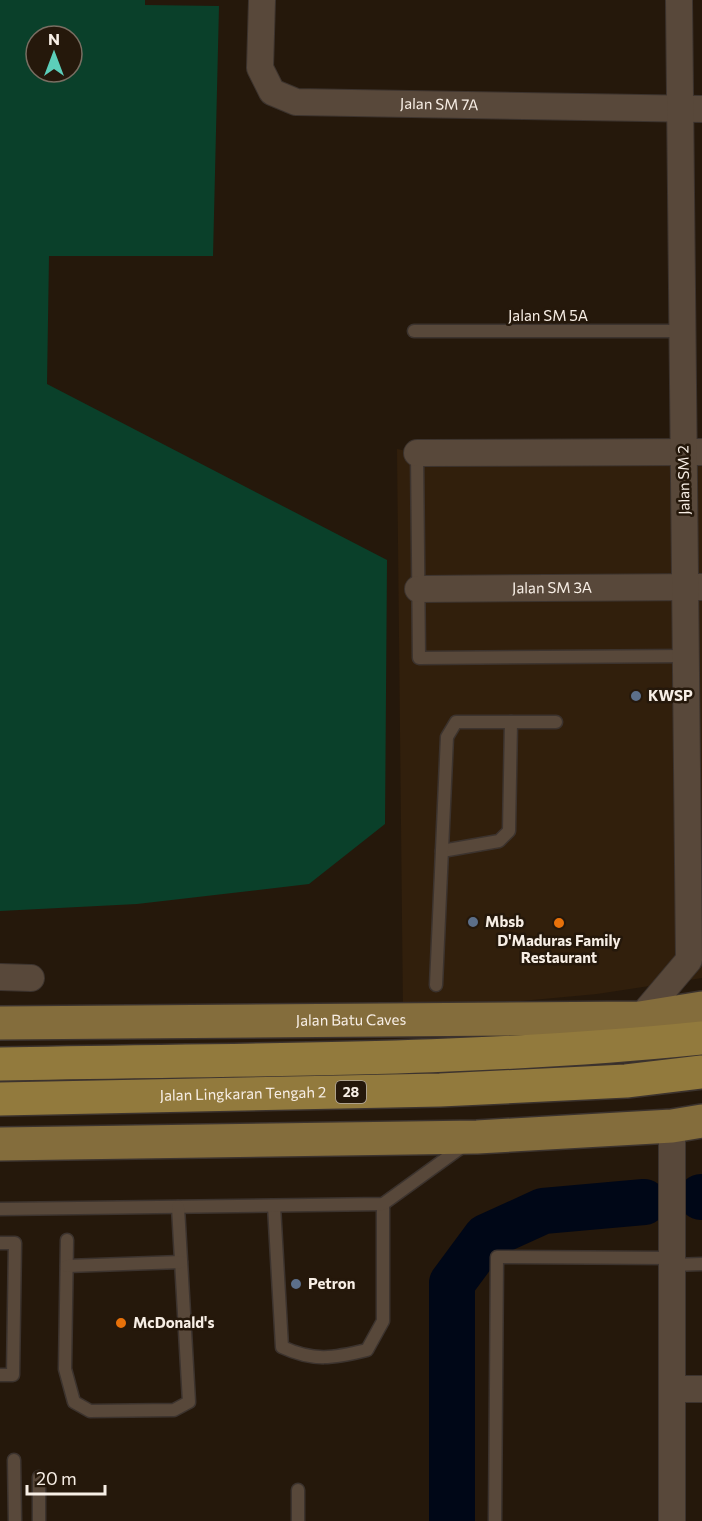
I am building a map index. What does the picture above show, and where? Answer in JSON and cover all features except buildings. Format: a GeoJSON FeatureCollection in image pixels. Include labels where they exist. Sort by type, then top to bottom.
{"type":"FeatureCollection","features":[{"type":"Feature","properties":{"kind":"highway"},"geometry":{"type":"LineString","coordinates":[[0,1064],[439,1055],[623,1046],[702,1038]]}},
{"type":"Feature","properties":{"kind":"highway","name":"Jalan Lingkaran Tengah 2"},"geometry":{"type":"LineString","coordinates":[[0,1099],[440,1090],[626,1081],[702,1072]]}},
{"type":"Feature","properties":{"kind":"main road","name":"Jalan Batu Caves"},"geometry":{"type":"LineString","coordinates":[[0,1023],[640,1018],[702,1008]]}},
{"type":"Feature","properties":{"kind":"main road"},"geometry":{"type":"LineString","coordinates":[[0,1047],[9,1036],[26,1026],[47,1022]]}},
{"type":"Feature","properties":{"kind":"main road"},"geometry":{"type":"LineString","coordinates":[[0,1119],[15,1133],[30,1141],[48,1144]]}},
{"type":"Feature","properties":{"kind":"main road"},"geometry":{"type":"LineString","coordinates":[[0,1144],[477,1137],[687,1124]]}},
{"type":"Feature","properties":{"kind":"street","name":"Jalan SM 7A"},"geometry":{"type":"LineString","coordinates":[[262,0],[260,68],[272,92],[296,102],[691,109]]}},
{"type":"Feature","properties":{"kind":"street","name":"Jalan SM 2"},"geometry":{"type":"LineString","coordinates":[[640,1018],[698,962],[686,656],[694,587],[691,109],[679,0]]}},
{"type":"Feature","properties":{"kind":"street"},"geometry":{"type":"LineString","coordinates":[[417,453],[693,452]]}},
{"type":"Feature","properties":{"kind":"street","name":"Jalan SM 3A"},"geometry":{"type":"LineString","coordinates":[[418,589],[694,587]]}},
{"type":"Feature","properties":{"kind":"street"},"geometry":{"type":"LineString","coordinates":[[0,977],[31,978]]}},
{"type":"Feature","properties":{"kind":"street"},"geometry":{"type":"LineString","coordinates":[[672,1521],[672,1262],[687,1124]]}},
{"type":"Feature","properties":{"kind":"street"},"geometry":{"type":"LineString","coordinates":[[672,1389],[702,1389]]}},
{"type":"Feature","properties":{"kind":"lane","name":"Jalan SM 5A"},"geometry":{"type":"LineString","coordinates":[[414,332],[692,331]]}},
{"type":"Feature","properties":{"kind":"lane"},"geometry":{"type":"LineString","coordinates":[[417,453],[419,658],[686,656]]}},
{"type":"Feature","properties":{"kind":"lane"},"geometry":{"type":"LineString","coordinates":[[436,985],[447,737],[456,722],[556,722]]}},
{"type":"Feature","properties":{"kind":"lane"},"geometry":{"type":"LineString","coordinates":[[442,851],[499,841],[509,831],[511,722]]}},
{"type":"Feature","properties":{"kind":"lane"},"geometry":{"type":"LineString","coordinates":[[0,1209],[383,1204],[477,1137]]}},
{"type":"Feature","properties":{"kind":"lane"},"geometry":{"type":"LineString","coordinates":[[274,1206],[282,1347],[298,1355],[330,1359],[367,1350],[383,1321],[383,1204]]}},
{"type":"Feature","properties":{"kind":"lane"},"geometry":{"type":"LineString","coordinates":[[67,1240],[65,1369],[74,1402],[90,1410],[174,1410],[189,1402],[178,1207]]}},
{"type":"Feature","properties":{"kind":"lane"},"geometry":{"type":"LineString","coordinates":[[0,1243],[15,1243],[13,1375],[0,1375]]}},
{"type":"Feature","properties":{"kind":"lane"},"geometry":{"type":"LineString","coordinates":[[495,1521],[497,1257],[702,1263]]}},
{"type":"Feature","properties":{"kind":"lane"},"geometry":{"type":"LineString","coordinates":[[67,1266],[181,1262]]}},
{"type":"Feature","properties":{"kind":"lane"},"geometry":{"type":"LineString","coordinates":[[14,1460],[15,1521]]}},
{"type":"Feature","properties":{"kind":"lane"},"geometry":{"type":"LineString","coordinates":[[39,1477],[39,1521]]}},
{"type":"Feature","properties":{"kind":"lane"},"geometry":{"type":"LineString","coordinates":[[298,1490],[298,1521]]}},
{"type":"Feature","properties":{"kind":"shaded area"},"geometry":{"type":"Polygon","coordinates":[[[397,449],[417,453],[702,456],[702,978],[597,994],[403,1012],[397,449]]]}},
{"type":"Feature","properties":{"kind":"green space"},"geometry":{"type":"Polygon","coordinates":[[[0,0],[145,0],[145,5],[219,6],[213,256],[49,256],[47,384],[387,560],[385,824],[309,884],[137,904],[0,911],[0,0]]]}},
{"type":"Feature","properties":{"kind":"waterway"},"geometry":{"type":"LineString","coordinates":[[452,1521],[452,1283],[486,1237],[543,1211],[644,1202]]}},
{"type":"Feature","properties":{"kind":"place","name":"KWSP"},"geometry":{"type":"Point","coordinates":[636,696]}},
{"type":"Feature","properties":{"kind":"place","name":"Mbsb"},"geometry":{"type":"Point","coordinates":[473,922]}},
{"type":"Feature","properties":{"kind":"place","name":"D'Maduras Family Restaurant"},"geometry":{"type":"Point","coordinates":[559,923]}},
{"type":"Feature","properties":{"kind":"place","name":"Petron"},"geometry":{"type":"Point","coordinates":[296,1284]}},
{"type":"Feature","properties":{"kind":"place","name":"McDonald's"},"geometry":{"type":"Point","coordinates":[121,1323]}}]}
